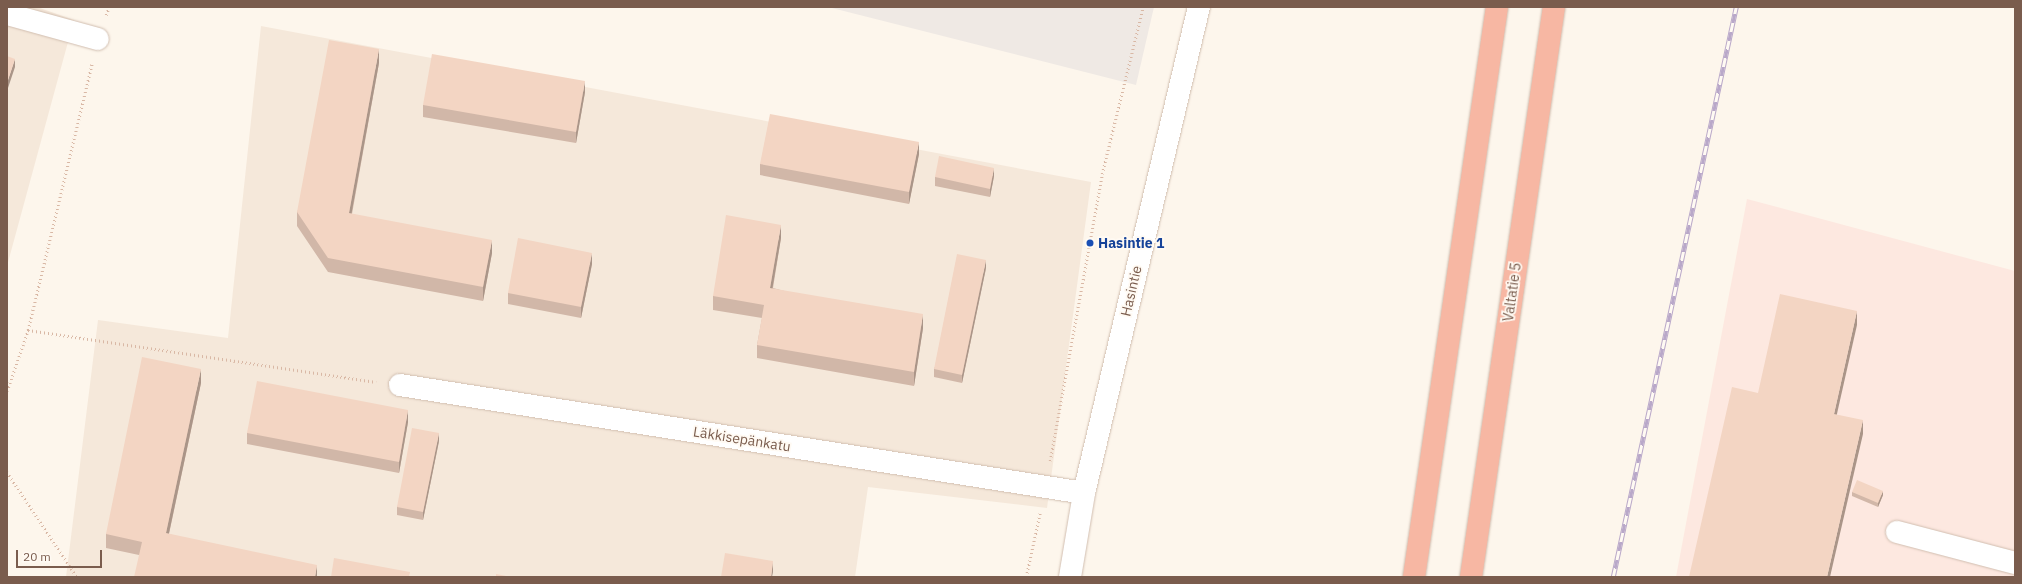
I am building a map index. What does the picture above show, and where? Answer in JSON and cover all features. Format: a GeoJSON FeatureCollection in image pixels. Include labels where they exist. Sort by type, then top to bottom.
{"type":"FeatureCollection","features":[{"type":"Feature","properties":{"kind":"highway"},"geometry":{"type":"LineString","coordinates":[[1414,577],[1497,7]]}},
{"type":"Feature","properties":{"kind":"highway","name":"Valtatie 5"},"geometry":{"type":"LineString","coordinates":[[1471,577],[1554,7]]}},
{"type":"Feature","properties":{"kind":"highway"},"geometry":{"type":"LineString","coordinates":[[1408,577],[1420,534]]}},
{"type":"Feature","properties":{"kind":"street","name":"Hasintie"},"geometry":{"type":"LineString","coordinates":[[1070,577],[1084,493],[1199,7]]}},
{"type":"Feature","properties":{"kind":"street"},"geometry":{"type":"LineString","coordinates":[[7,14],[98,39]]}},
{"type":"Feature","properties":{"kind":"street","name":"Läkkisepänkatu"},"geometry":{"type":"LineString","coordinates":[[400,386],[1084,493]]}},
{"type":"Feature","properties":{"kind":"street"},"geometry":{"type":"LineString","coordinates":[[1897,532],[2015,563]]}},
{"type":"Feature","properties":{"kind":"path"},"geometry":{"type":"LineString","coordinates":[[7,391],[28,330],[98,39],[109,7]]}},
{"type":"Feature","properties":{"kind":"path"},"geometry":{"type":"LineString","coordinates":[[1026,577],[1045,486],[1102,174],[1144,7]]}},
{"type":"Feature","properties":{"kind":"path"},"geometry":{"type":"LineString","coordinates":[[28,330],[400,386]]}},
{"type":"Feature","properties":{"kind":"path"},"geometry":{"type":"LineString","coordinates":[[7,472],[77,577]]}},
{"type":"Feature","properties":{"kind":"shaded area"},"geometry":{"type":"Polygon","coordinates":[[[7,7],[37,7],[74,20],[7,266],[7,7]]]}},
{"type":"Feature","properties":{"kind":"shaded area"},"geometry":{"type":"Polygon","coordinates":[[[828,7],[1154,7],[1136,85],[828,7]]]}},
{"type":"Feature","properties":{"kind":"shaded area"},"geometry":{"type":"Polygon","coordinates":[[[261,26],[1091,182],[1047,508],[868,487],[855,577],[66,577],[98,320],[228,338],[261,26]]]}},
{"type":"Feature","properties":{"kind":"shaded area"},"geometry":{"type":"Polygon","coordinates":[[[1747,199],[2015,271],[2015,577],[1676,577],[1747,199]]]}},
{"type":"Feature","properties":{"kind":"building"},"geometry":{"type":"Polygon","coordinates":[[[329,40],[379,49],[349,213],[492,240],[483,287],[328,258],[297,212],[329,40]]]}},
{"type":"Feature","properties":{"kind":"building"},"geometry":{"type":"Polygon","coordinates":[[[432,54],[585,81],[576,132],[423,105],[432,54]]]}},
{"type":"Feature","properties":{"kind":"building"},"geometry":{"type":"Polygon","coordinates":[[[7,56],[15,59],[7,83],[7,56]]]}},
{"type":"Feature","properties":{"kind":"building"},"geometry":{"type":"Polygon","coordinates":[[[770,114],[919,142],[909,192],[760,164],[770,114]]]}},
{"type":"Feature","properties":{"kind":"building"},"geometry":{"type":"Polygon","coordinates":[[[939,156],[994,168],[990,189],[935,177],[939,156]]]}},
{"type":"Feature","properties":{"kind":"building"},"geometry":{"type":"Polygon","coordinates":[[[726,215],[781,225],[770,288],[923,314],[914,372],[757,345],[764,305],[713,296],[726,215]]]}},
{"type":"Feature","properties":{"kind":"building"},"geometry":{"type":"Polygon","coordinates":[[[518,238],[592,253],[581,307],[508,293],[518,238]]]}},
{"type":"Feature","properties":{"kind":"building"},"geometry":{"type":"Polygon","coordinates":[[[957,254],[986,260],[962,375],[934,369],[957,254]]]}},
{"type":"Feature","properties":{"kind":"building"},"geometry":{"type":"Polygon","coordinates":[[[1780,294],[1857,311],[1834,414],[1863,420],[1827,577],[1689,577],[1732,387],[1758,393],[1780,294]]]}},
{"type":"Feature","properties":{"kind":"building"},"geometry":{"type":"Polygon","coordinates":[[[142,357],[201,369],[166,533],[317,565],[315,577],[134,577],[142,542],[106,534],[142,357]]]}},
{"type":"Feature","properties":{"kind":"building"},"geometry":{"type":"Polygon","coordinates":[[[257,381],[408,410],[399,462],[247,433],[257,381]]]}},
{"type":"Feature","properties":{"kind":"building"},"geometry":{"type":"Polygon","coordinates":[[[412,428],[439,433],[423,512],[397,507],[412,428]]]}},
{"type":"Feature","properties":{"kind":"building"},"geometry":{"type":"Polygon","coordinates":[[[1857,480],[1883,491],[1878,503],[1852,492],[1857,480]]]}},
{"type":"Feature","properties":{"kind":"building"},"geometry":{"type":"Polygon","coordinates":[[[725,553],[773,561],[771,577],[721,577],[725,553]]]}},
{"type":"Feature","properties":{"kind":"building"},"geometry":{"type":"Polygon","coordinates":[[[334,558],[410,572],[409,577],[331,577],[334,558]]]}},
{"type":"Feature","properties":{"kind":"building"},"geometry":{"type":"Polygon","coordinates":[[[496,574],[511,577],[496,577],[496,574]]]}},
{"type":"Feature","properties":{"kind":"railway"},"geometry":{"type":"LineString","coordinates":[[1613,577],[1736,7]]}},
{"type":"Feature","properties":{"kind":"place","name":"Hasintie 1"},"geometry":{"type":"Point","coordinates":[1090,243]}}]}
